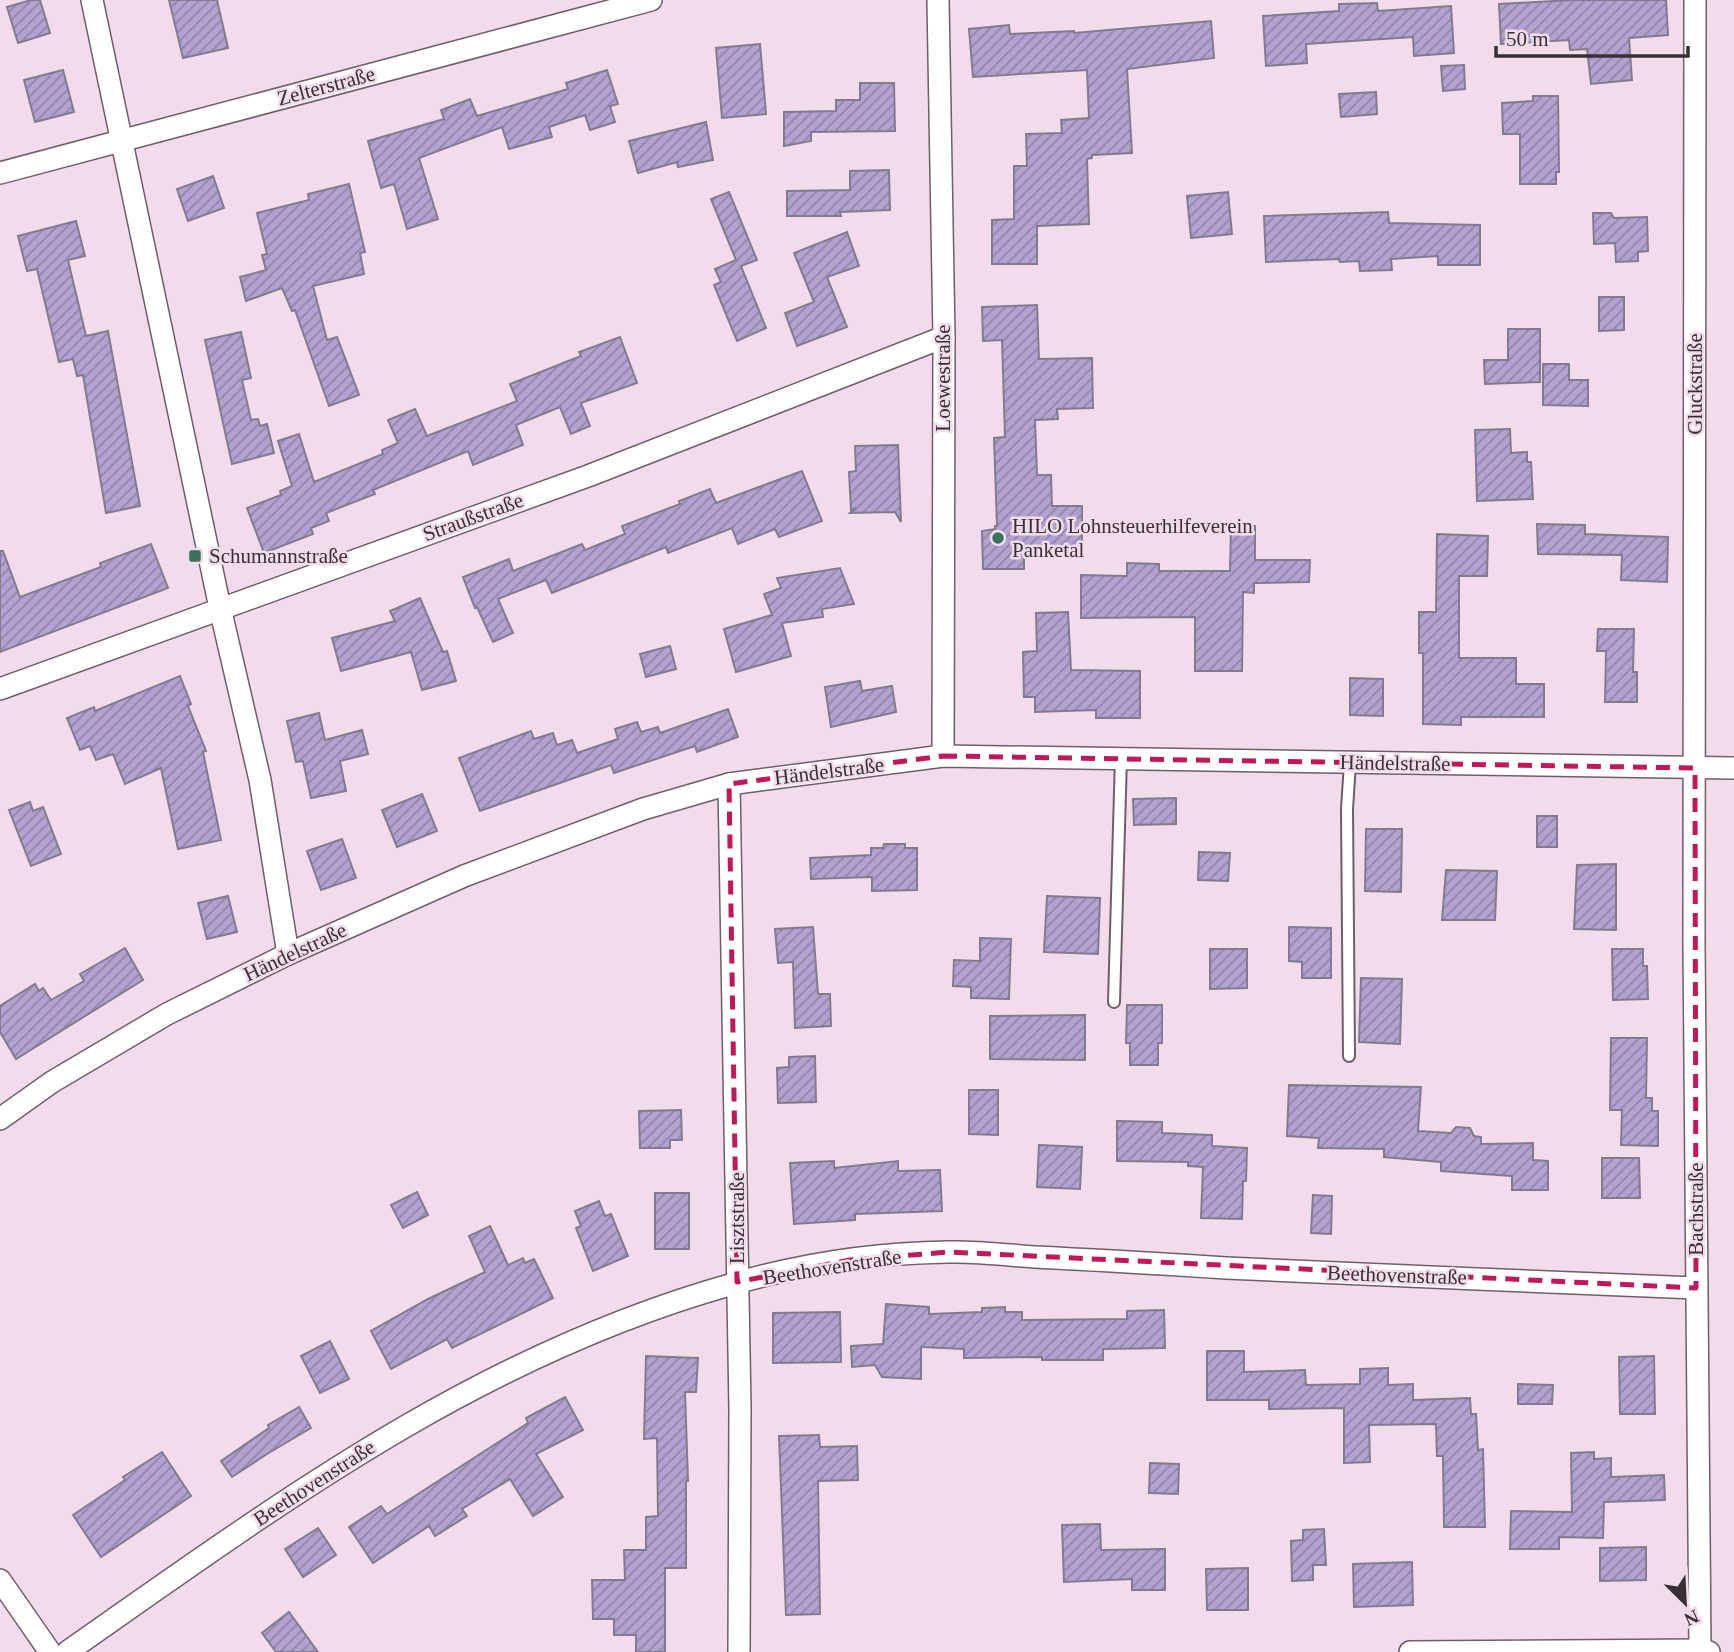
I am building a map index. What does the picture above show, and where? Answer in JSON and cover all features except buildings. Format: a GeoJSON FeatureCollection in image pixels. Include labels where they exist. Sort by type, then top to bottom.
{"type":"FeatureCollection","features":[{"type":"Feature","properties":{"kind":"street"},"geometry":{"type":"LineString","coordinates":[[92,0],[220,608],[260,780],[288,954]]}},
{"type":"Feature","properties":{"kind":"street","name":"Zelterstraße"},"geometry":{"type":"LineString","coordinates":[[0,173],[651,0]]}},
{"type":"Feature","properties":{"kind":"street","name":"Loewestraße"},"geometry":{"type":"LineString","coordinates":[[938,0],[944,337],[943,756]]}},
{"type":"Feature","properties":{"kind":"street","name":"Gluckstraße"},"geometry":{"type":"LineString","coordinates":[[1695,0],[1695,768]]}},
{"type":"Feature","properties":{"kind":"street","name":"Straußstraße"},"geometry":{"type":"LineString","coordinates":[[0,689],[588,477],[944,337]]}},
{"type":"Feature","properties":{"kind":"street","name":"Händelstraße"},"geometry":{"type":"LineString","coordinates":[[0,1119],[52,1082],[167,1014],[288,954],[464,876],[643,809],[729,784],[943,756],[1734,768]]}},
{"type":"Feature","properties":{"kind":"street","name":"Bachstraße"},"geometry":{"type":"LineString","coordinates":[[1695,768],[1696,1288],[1705,1651]]}},
{"type":"Feature","properties":{"kind":"street","name":"Lisztstraße"},"geometry":{"type":"LineString","coordinates":[[729,784],[737,1147],[739,1652]]}},
{"type":"Feature","properties":{"kind":"street","name":"Beethovenstraße"},"geometry":{"type":"LineString","coordinates":[[67,1652],[305,1487],[464,1392],[565,1343],[669,1303],[737,1282],[850,1260],[950,1252],[1232,1268],[1696,1288]]}},
{"type":"Feature","properties":{"kind":"street"},"geometry":{"type":"LineString","coordinates":[[0,1580],[50,1652]]}},
{"type":"Feature","properties":{"kind":"street"},"geometry":{"type":"LineString","coordinates":[[1410,1652],[1705,1651]]}},
{"type":"Feature","properties":{"kind":"lane"},"geometry":{"type":"LineString","coordinates":[[1114,1002],[1121,757]]}},
{"type":"Feature","properties":{"kind":"lane"},"geometry":{"type":"LineString","coordinates":[[1349,1056],[1347,809],[1350,762]]}},
{"type":"Feature","properties":{"kind":"highlighted area"},"geometry":{"type":"Polygon","coordinates":[[[943,756],[1695,768],[1696,1288],[949,1252],[850,1260],[737,1282],[729,784],[943,756]]]}},
{"type":"Feature","properties":{"kind":"place","name":"HILO Lohnsteuerhilfeverein Panketal"},"geometry":{"type":"Point","coordinates":[998,538]}},
{"type":"Feature","properties":{"kind":"place","name":"Schumannstraße"},"geometry":{"type":"Point","coordinates":[195,556]}}]}
